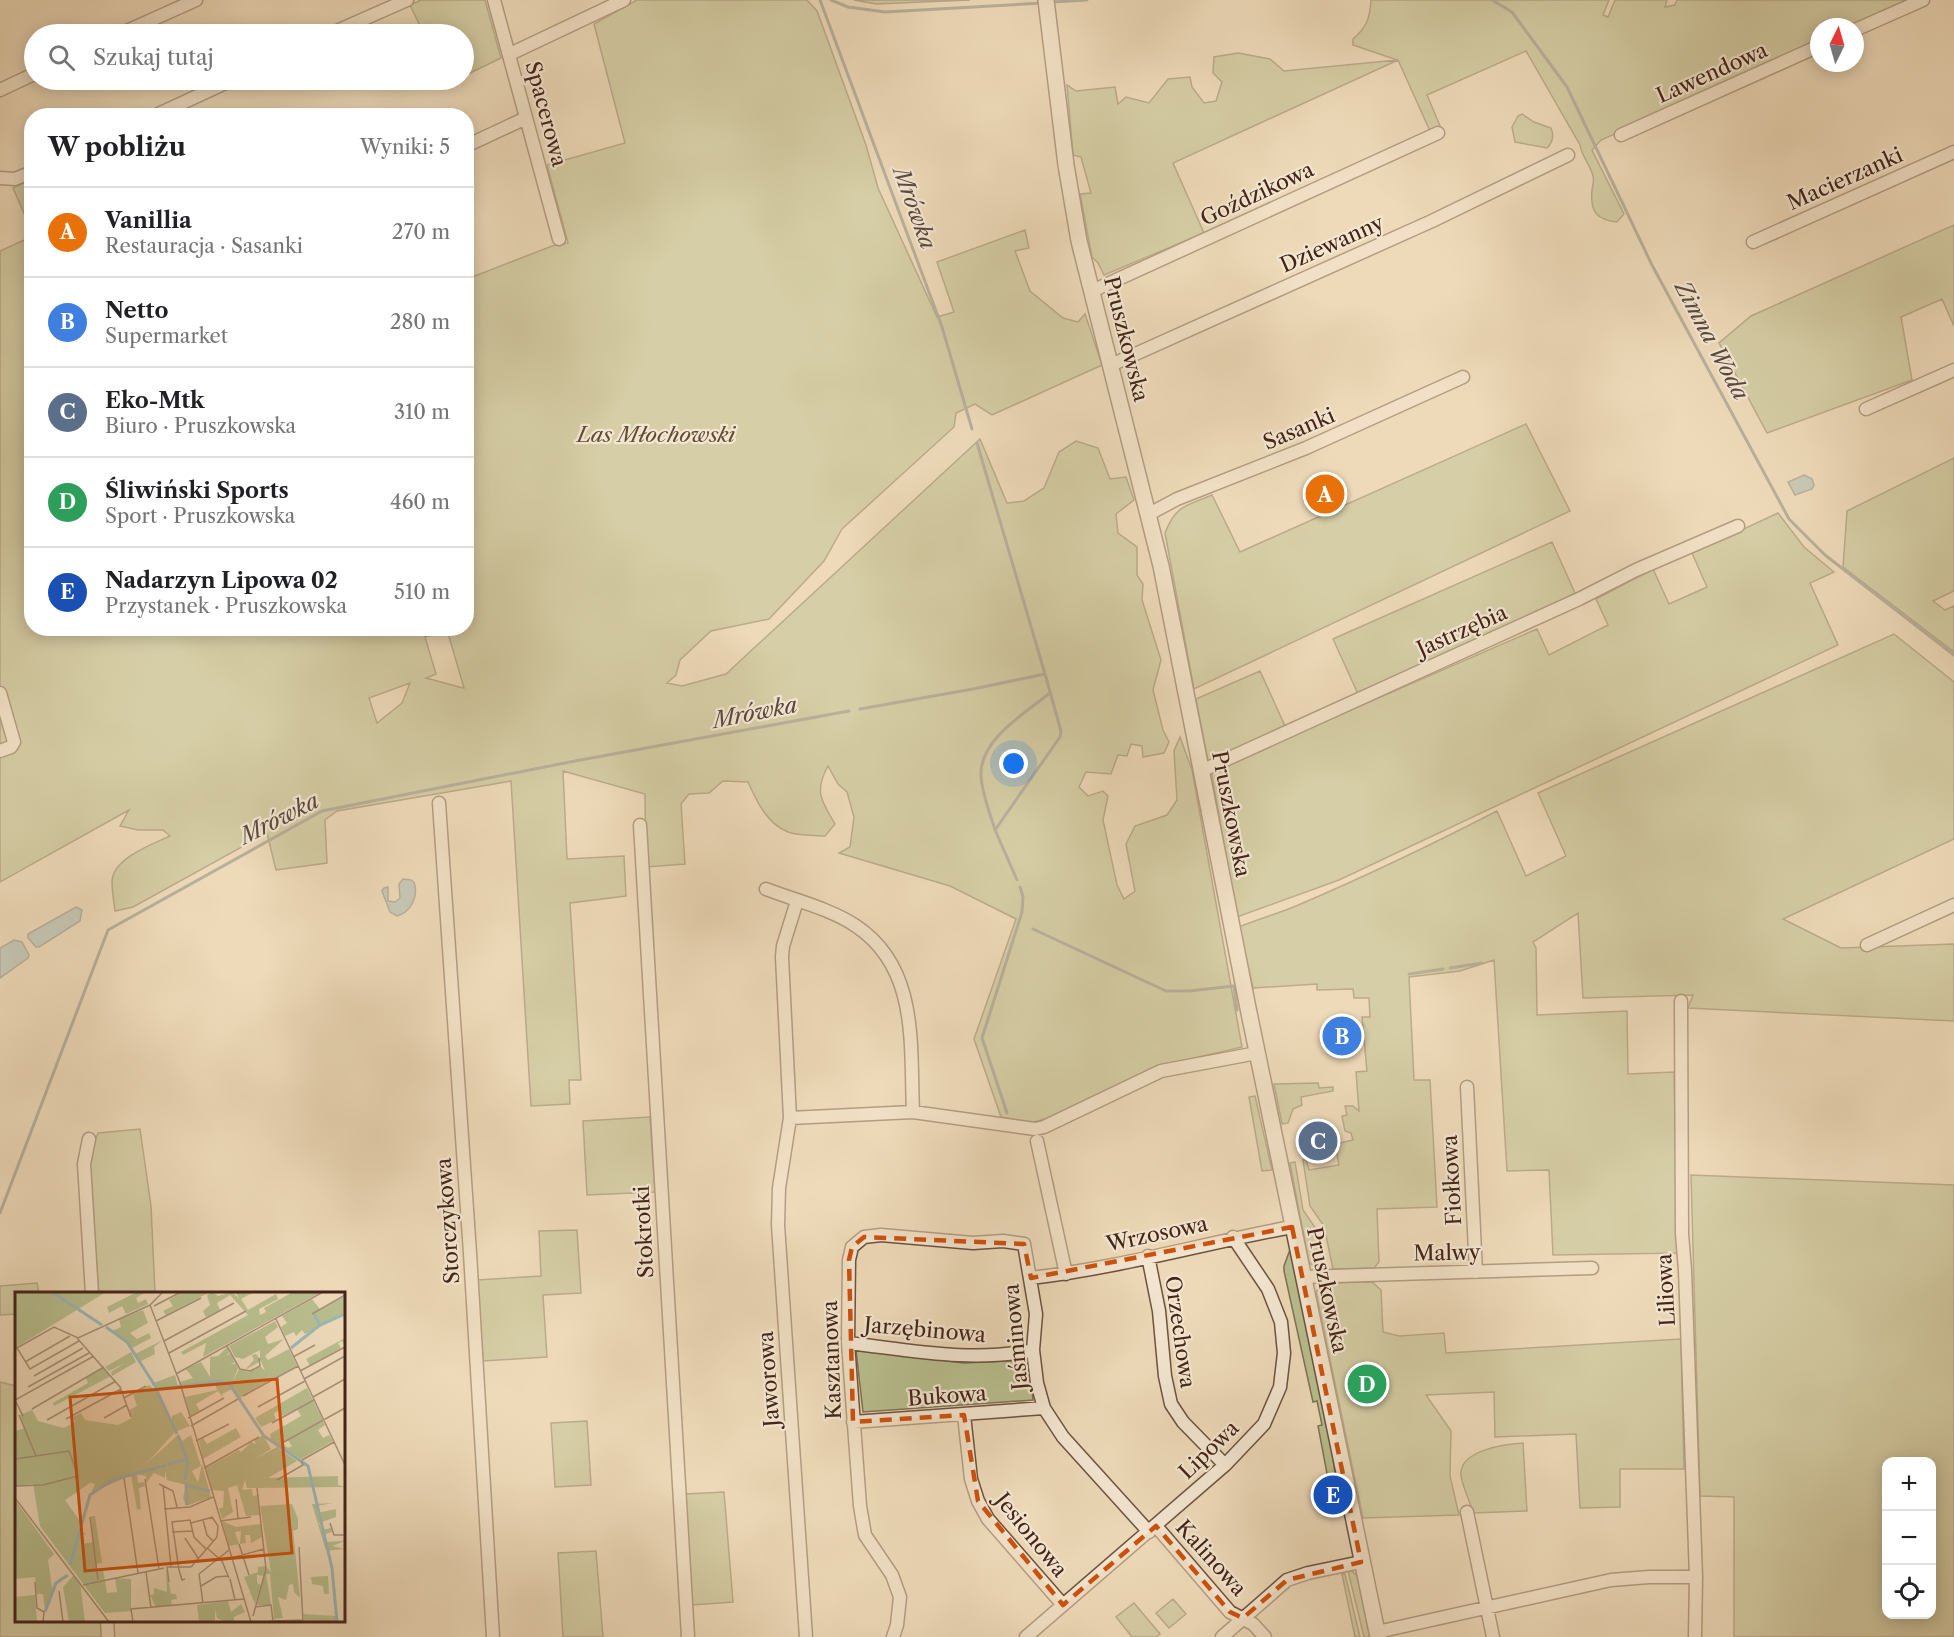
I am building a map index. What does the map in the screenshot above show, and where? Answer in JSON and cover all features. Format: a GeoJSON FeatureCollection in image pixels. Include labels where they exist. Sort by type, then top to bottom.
{"type":"FeatureCollection","features":[{"type":"Feature","properties":{"kind":"street"},"geometry":{"type":"LineString","coordinates":[[142,24],[196,0]]}},
{"type":"Feature","properties":{"kind":"street"},"geometry":{"type":"LineString","coordinates":[[353,24],[407,0]]}},
{"type":"Feature","properties":{"kind":"street","name":"Spacerowa"},"geometry":{"type":"LineString","coordinates":[[494,0],[559,239]]}},
{"type":"Feature","properties":{"kind":"street"},"geometry":{"type":"LineString","coordinates":[[510,54],[624,0]]}},
{"type":"Feature","properties":{"kind":"street"},"geometry":{"type":"LineString","coordinates":[[1864,26],[1923,0]]}},
{"type":"Feature","properties":{"kind":"street","name":"Pruszkowska"},"geometry":{"type":"LineString","coordinates":[[1046,3],[1069,184],[1079,241],[1161,566],[1302,1277],[1377,1635]]}},
{"type":"Feature","properties":{"kind":"street","name":"Lawendowa"},"geometry":{"type":"LineString","coordinates":[[1621,135],[1810,50]]}},
{"type":"Feature","properties":{"kind":"street"},"geometry":{"type":"LineString","coordinates":[[0,90],[24,79]]}},
{"type":"Feature","properties":{"kind":"street"},"geometry":{"type":"LineString","coordinates":[[171,108],[210,90]]}},
{"type":"Feature","properties":{"kind":"street"},"geometry":{"type":"LineString","coordinates":[[474,142],[526,118]]}},
{"type":"Feature","properties":{"kind":"street","name":"Goździkowa"},"geometry":{"type":"LineString","coordinates":[[1092,291],[1438,133]]}},
{"type":"Feature","properties":{"kind":"street","name":"Macierzanki"},"geometry":{"type":"LineString","coordinates":[[1753,242],[1954,152]]}},
{"type":"Feature","properties":{"kind":"street","name":"Dziewanny"},"geometry":{"type":"LineString","coordinates":[[1111,365],[1432,220],[1568,155]]}},
{"type":"Feature","properties":{"kind":"street"},"geometry":{"type":"LineString","coordinates":[[0,178],[15,179],[24,175]]}},
{"type":"Feature","properties":{"kind":"street"},"geometry":{"type":"LineString","coordinates":[[1866,409],[1954,370]]}},
{"type":"Feature","properties":{"kind":"street","name":"Sasanki"},"geometry":{"type":"LineString","coordinates":[[1149,514],[1177,499],[1306,448],[1463,377]]}},
{"type":"Feature","properties":{"kind":"street","name":"Jastrzębia"},"geometry":{"type":"LineString","coordinates":[[1201,771],[1579,600],[1636,570],[1738,525]]}},
{"type":"Feature","properties":{"kind":"street"},"geometry":{"type":"LineString","coordinates":[[0,693],[14,742],[11,747],[0,751]]}},
{"type":"Feature","properties":{"kind":"street","name":"Storczykowa"},"geometry":{"type":"LineString","coordinates":[[439,803],[493,1637]]}},
{"type":"Feature","properties":{"kind":"street","name":"Stokrotki"},"geometry":{"type":"LineString","coordinates":[[640,825],[688,1637]]}},
{"type":"Feature","properties":{"kind":"street"},"geometry":{"type":"LineString","coordinates":[[766,890],[855,925],[879,946],[896,971],[907,1007],[913,1112]]}},
{"type":"Feature","properties":{"kind":"street","name":"Jaworowa"},"geometry":{"type":"LineString","coordinates":[[797,901],[783,946],[782,957],[790,1118],[778,1188],[778,1225],[806,1637]]}},
{"type":"Feature","properties":{"kind":"street"},"geometry":{"type":"LineString","coordinates":[[1867,945],[1954,905]]}},
{"type":"Feature","properties":{"kind":"street","name":"Liliowa"},"geometry":{"type":"LineString","coordinates":[[1681,1001],[1682,1234],[1696,1577],[1695,1637]]}},
{"type":"Feature","properties":{"kind":"street"},"geometry":{"type":"LineString","coordinates":[[790,1118],[913,1112],[1035,1129],[1044,1127],[1161,1071],[1257,1053]]}},
{"type":"Feature","properties":{"kind":"street","name":"Fiołkowa"},"geometry":{"type":"LineString","coordinates":[[1467,1087],[1476,1272]]}},
{"type":"Feature","properties":{"kind":"street"},"geometry":{"type":"LineString","coordinates":[[89,1139],[84,1164],[92,1292]]}},
{"type":"Feature","properties":{"kind":"street"},"geometry":{"type":"LineString","coordinates":[[1037,1141],[1065,1274]]}},
{"type":"Feature","properties":{"kind":"street","name":"Wrzosowa"},"geometry":{"type":"LineString","coordinates":[[1031,1278],[1065,1274],[1233,1237],[1293,1227]]}},
{"type":"Feature","properties":{"kind":"street","name":"Kasztanowa"},"geometry":{"type":"LineString","coordinates":[[893,1637],[897,1625],[900,1597],[892,1575],[865,1535],[860,1506],[848,1343],[849,1260],[852,1247],[864,1237],[881,1235],[973,1243],[1004,1241],[1024,1244]]}},
{"type":"Feature","properties":{"kind":"street","name":"Lipowa"},"geometry":{"type":"LineString","coordinates":[[1026,1637],[1225,1465],[1264,1424],[1280,1387],[1284,1353],[1281,1322],[1268,1289],[1233,1237]]}},
{"type":"Feature","properties":{"kind":"street","name":"Jaśminowa"},"geometry":{"type":"LineString","coordinates":[[1024,1244],[1036,1314],[1033,1350],[1037,1383],[1044,1408],[1063,1437],[1152,1529]]}},
{"type":"Feature","properties":{"kind":"street","name":"Orzechowa"},"geometry":{"type":"LineString","coordinates":[[1148,1256],[1159,1311],[1165,1376],[1171,1404],[1183,1422],[1225,1465]]}},
{"type":"Feature","properties":{"kind":"street","name":"Malwy"},"geometry":{"type":"LineString","coordinates":[[1302,1277],[1593,1268]]}},
{"type":"Feature","properties":{"kind":"street","name":"Jarzębinowa"},"geometry":{"type":"LineString","coordinates":[[848,1343],[965,1357],[1007,1356],[1033,1350]]}},
{"type":"Feature","properties":{"kind":"street","name":"Bukowa"},"geometry":{"type":"LineString","coordinates":[[853,1422],[1044,1408]]}},
{"type":"Feature","properties":{"kind":"street","name":"Jesionowa"},"geometry":{"type":"LineString","coordinates":[[964,1415],[971,1479],[978,1501],[988,1519],[1064,1605]]}},
{"type":"Feature","properties":{"kind":"street"},"geometry":{"type":"LineString","coordinates":[[1467,1512],[1493,1637]]}},
{"type":"Feature","properties":{"kind":"street","name":"Kalinowa"},"geometry":{"type":"LineString","coordinates":[[1152,1529],[1230,1611],[1254,1624],[1265,1637]]}},
{"type":"Feature","properties":{"kind":"street"},"geometry":{"type":"LineString","coordinates":[[1222,1637],[1287,1580],[1308,1573],[1361,1562]]}},
{"type":"Feature","properties":{"kind":"street"},"geometry":{"type":"LineString","coordinates":[[1377,1635],[1611,1580],[1696,1577]]}},
{"type":"Feature","properties":{"kind":"street"},"geometry":{"type":"LineString","coordinates":[[106,1622],[108,1637]]}},
{"type":"Feature","properties":{"kind":"highlighted area"},"geometry":{"type":"Polygon","coordinates":[[[1292,1227],[1361,1562],[1287,1580],[1243,1618],[1230,1612],[1156,1526],[1063,1605],[978,1501],[964,1415],[853,1422],[849,1260],[852,1247],[864,1237],[1024,1244],[1031,1278],[1292,1227]]]}},
{"type":"Feature","properties":{"kind":"green space"},"geometry":{"type":"Polygon","coordinates":[[[421,0],[485,0],[501,58],[474,71],[474,24],[419,24],[410,5],[421,0]]]}},
{"type":"Feature","properties":{"kind":"green space","name":"Las Młochowski"},"geometry":{"type":"Polygon","coordinates":[[[637,0],[807,0],[817,11],[866,145],[878,188],[937,317],[954,312],[937,262],[1025,230],[1029,248],[1015,251],[1030,291],[1063,318],[1078,322],[1085,314],[1102,365],[992,415],[975,404],[956,413],[954,427],[842,529],[824,561],[769,619],[711,631],[680,660],[676,675],[667,683],[682,686],[726,674],[980,439],[1007,503],[1024,501],[1044,488],[1059,452],[1076,441],[1098,448],[1110,479],[1126,477],[1134,500],[1116,514],[1118,533],[1137,547],[1137,575],[1143,584],[1142,600],[1161,660],[1153,690],[1163,730],[1169,742],[1164,753],[1143,757],[1142,746],[1131,744],[1127,756],[1118,755],[1111,774],[1086,772],[1079,787],[1088,796],[1103,791],[1108,796],[1103,820],[1117,885],[1124,899],[1135,891],[1126,844],[1135,826],[1167,815],[1177,800],[1174,751],[1180,737],[1192,770],[1242,1047],[1155,1067],[1048,1118],[1031,1123],[1001,1117],[974,1039],[1016,919],[950,886],[839,853],[850,847],[854,817],[847,792],[838,784],[828,766],[820,789],[826,809],[835,824],[825,836],[788,832],[774,823],[763,811],[748,782],[723,781],[709,793],[689,794],[681,804],[685,864],[646,867],[645,794],[563,771],[567,859],[624,856],[626,896],[570,903],[581,1080],[569,1080],[570,1104],[531,1106],[511,781],[337,811],[325,820],[327,863],[276,870],[267,833],[133,907],[115,911],[112,882],[119,866],[134,853],[170,836],[163,830],[138,830],[120,826],[129,810],[0,882],[0,251],[24,240],[24,636],[428,636],[425,637],[436,674],[426,678],[464,688],[449,636],[474,636],[474,276],[552,246],[568,243],[547,165],[625,143],[594,24],[637,0]],[[410,683],[369,698],[377,723],[402,703],[410,683]]]}},
{"type":"Feature","properties":{"kind":"green space"},"geometry":{"type":"Polygon","coordinates":[[[854,0],[970,0],[876,4],[854,0]]]}},
{"type":"Feature","properties":{"kind":"green space"},"geometry":{"type":"Polygon","coordinates":[[[1371,0],[1609,0],[1603,15],[1608,17],[1615,0],[1667,0],[1665,7],[1675,5],[1677,0],[1914,0],[1864,22],[1864,18],[1810,18],[1810,46],[1601,140],[1592,150],[1624,214],[1617,222],[1599,217],[1593,209],[1593,178],[1590,168],[1580,145],[1526,51],[1427,95],[1440,126],[1430,131],[1398,60],[1173,163],[1204,233],[1104,275],[1092,257],[1080,194],[1091,193],[1081,157],[1073,155],[1067,85],[1076,91],[1115,87],[1118,104],[1126,97],[1149,103],[1168,79],[1190,77],[1192,87],[1204,103],[1216,101],[1222,82],[1213,73],[1214,57],[1238,53],[1270,59],[1284,71],[1397,60],[1353,45],[1353,39],[1362,30],[1370,12],[1371,0]]]}},
{"type":"Feature","properties":{"kind":"green space"},"geometry":{"type":"Polygon","coordinates":[[[1522,114],[1534,122],[1551,128],[1551,143],[1547,148],[1515,142],[1512,127],[1518,116],[1522,114]]]}},
{"type":"Feature","properties":{"kind":"green space"},"geometry":{"type":"Polygon","coordinates":[[[24,182],[24,213],[13,188],[24,182]]]}},
{"type":"Feature","properties":{"kind":"green space"},"geometry":{"type":"Polygon","coordinates":[[[1954,225],[1954,326],[1942,299],[1901,317],[1912,380],[1767,433],[1719,343],[1751,316],[1954,225]]]}},
{"type":"Feature","properties":{"kind":"green space"},"geometry":{"type":"Polygon","coordinates":[[[1526,424],[1570,511],[1194,689],[1165,533],[1173,517],[1183,508],[1212,495],[1240,552],[1526,424]]]}},
{"type":"Feature","properties":{"kind":"green space"},"geometry":{"type":"Polygon","coordinates":[[[1954,458],[1954,591],[1933,601],[1945,610],[1954,606],[1954,652],[1843,567],[1847,511],[1954,458]]]}},
{"type":"Feature","properties":{"kind":"green space"},"geometry":{"type":"Polygon","coordinates":[[[1778,513],[1804,547],[1834,572],[1810,583],[1838,645],[1339,880],[1237,917],[1211,771],[1537,629],[1549,655],[1608,625],[1596,599],[1653,569],[1669,604],[1707,587],[1692,553],[1778,513]]]}},
{"type":"Feature","properties":{"kind":"green space"},"geometry":{"type":"Polygon","coordinates":[[[1552,542],[1575,593],[1534,616],[1358,694],[1333,639],[1552,542]]]}},
{"type":"Feature","properties":{"kind":"green space"},"geometry":{"type":"Polygon","coordinates":[[[1894,634],[1954,682],[1954,839],[1783,919],[1841,948],[1954,944],[1954,1021],[1688,1008],[1693,995],[1583,998],[1578,913],[1533,942],[1536,948],[1537,1015],[1627,1011],[1628,1074],[1674,1072],[1678,1253],[1553,1255],[1549,1170],[1507,1171],[1494,960],[1460,971],[1409,977],[1414,1080],[1430,1080],[1437,1207],[1377,1209],[1379,1262],[1374,1268],[1333,1269],[1324,1226],[1310,1206],[1303,1160],[1306,1160],[1309,1170],[1339,1165],[1335,1144],[1353,1140],[1351,1133],[1345,1131],[1342,1116],[1347,1115],[1345,1106],[1353,1106],[1359,1111],[1356,1072],[1367,1071],[1362,1017],[1370,1017],[1369,998],[1354,998],[1353,989],[1317,990],[1317,984],[1253,988],[1239,927],[1347,884],[1497,811],[1526,876],[1566,856],[1538,793],[1894,634]]]}},
{"type":"Feature","properties":{"kind":"green space"},"geometry":{"type":"Polygon","coordinates":[[[1260,671],[1285,726],[1208,761],[1196,699],[1260,671]]]}},
{"type":"Feature","properties":{"kind":"green space"},"geometry":{"type":"Polygon","coordinates":[[[1318,1083],[1319,1088],[1333,1087],[1333,1091],[1301,1097],[1302,1105],[1293,1109],[1288,1123],[1282,1124],[1274,1084],[1318,1083]]]}},
{"type":"Feature","properties":{"kind":"green space"},"geometry":{"type":"Polygon","coordinates":[[[1255,1096],[1272,1170],[1262,1171],[1249,1097],[1255,1096]]]}},
{"type":"Feature","properties":{"kind":"green space"},"geometry":{"type":"Polygon","coordinates":[[[650,1117],[655,1192],[587,1195],[583,1121],[650,1117]]]}},
{"type":"Feature","properties":{"kind":"green space"},"geometry":{"type":"Polygon","coordinates":[[[140,1129],[151,1206],[155,1292],[95,1292],[87,1164],[98,1133],[140,1129]]]}},
{"type":"Feature","properties":{"kind":"green space"},"geometry":{"type":"Polygon","coordinates":[[[1295,1162],[1303,1210],[1316,1229],[1323,1263],[1320,1269],[1309,1263],[1290,1163],[1295,1162]]]}},
{"type":"Feature","properties":{"kind":"green space"},"geometry":{"type":"Polygon","coordinates":[[[1691,1175],[1954,1185],[1954,1637],[1734,1637],[1734,1497],[1700,1496],[1691,1175]]]}},
{"type":"Feature","properties":{"kind":"green space"},"geometry":{"type":"Polygon","coordinates":[[[577,1230],[581,1293],[543,1295],[547,1357],[483,1361],[477,1280],[541,1276],[539,1231],[577,1230]]]}},
{"type":"Feature","properties":{"kind":"green space"},"geometry":{"type":"Polygon","coordinates":[[[1291,1247],[1328,1422],[1337,1488],[1332,1488],[1332,1483],[1329,1484],[1318,1426],[1322,1425],[1317,1401],[1313,1402],[1284,1271],[1291,1247]]]}},
{"type":"Feature","properties":{"kind":"green space"},"geometry":{"type":"Polygon","coordinates":[[[1372,1282],[1381,1290],[1383,1332],[1399,1336],[1444,1333],[1446,1353],[1681,1339],[1684,1469],[1620,1469],[1620,1507],[1580,1508],[1576,1434],[1495,1437],[1494,1392],[1426,1395],[1451,1431],[1450,1476],[1459,1515],[1363,1518],[1316,1292],[1323,1283],[1372,1282]]]}},
{"type":"Feature","properties":{"kind":"green space"},"geometry":{"type":"Polygon","coordinates":[[[37,1283],[39,1292],[15,1292],[15,1314],[0,1315],[0,1286],[37,1283]]]}},
{"type":"Feature","properties":{"kind":"green space"},"geometry":{"type":"Polygon","coordinates":[[[856,1350],[964,1363],[1029,1360],[1033,1400],[863,1412],[856,1350]]]}},
{"type":"Feature","properties":{"kind":"green space"},"geometry":{"type":"Polygon","coordinates":[[[0,1382],[15,1386],[15,1622],[104,1622],[105,1637],[0,1637],[0,1382]]]}},
{"type":"Feature","properties":{"kind":"green space"},"geometry":{"type":"Polygon","coordinates":[[[587,1421],[591,1485],[555,1487],[551,1423],[587,1421]]]}},
{"type":"Feature","properties":{"kind":"green space"},"geometry":{"type":"Polygon","coordinates":[[[1523,1443],[1527,1511],[1473,1513],[1461,1476],[1462,1467],[1467,1460],[1484,1450],[1523,1443]]]}},
{"type":"Feature","properties":{"kind":"green space"},"geometry":{"type":"Polygon","coordinates":[[[724,1492],[733,1602],[692,1605],[685,1494],[724,1492]]]}},
{"type":"Feature","properties":{"kind":"green space"},"geometry":{"type":"Polygon","coordinates":[[[596,1551],[603,1637],[563,1637],[558,1553],[596,1551]]]}},
{"type":"Feature","properties":{"kind":"green space"},"geometry":{"type":"Polygon","coordinates":[[[1348,1571],[1352,1571],[1357,1576],[1371,1637],[1364,1637],[1348,1571]]]}},
{"type":"Feature","properties":{"kind":"green space"},"geometry":{"type":"Polygon","coordinates":[[[1342,1574],[1345,1574],[1360,1637],[1355,1637],[1342,1574]]]}},
{"type":"Feature","properties":{"kind":"green space"},"geometry":{"type":"Polygon","coordinates":[[[1173,1599],[1186,1614],[1169,1628],[1156,1613],[1173,1599]]]}},
{"type":"Feature","properties":{"kind":"green space"},"geometry":{"type":"Polygon","coordinates":[[[1134,1603],[1160,1634],[1156,1637],[1132,1637],[1116,1617],[1134,1603]]]}},
{"type":"Feature","properties":{"kind":"water"},"geometry":{"type":"Polygon","coordinates":[[[1804,475],[1812,479],[1814,485],[1812,489],[1795,495],[1788,482],[1804,475]]]}},
{"type":"Feature","properties":{"kind":"water"},"geometry":{"type":"Polygon","coordinates":[[[403,879],[414,882],[415,898],[406,911],[397,916],[390,912],[382,891],[388,887],[388,901],[395,902],[400,898],[399,884],[403,879]]]}},
{"type":"Feature","properties":{"kind":"water"},"geometry":{"type":"Polygon","coordinates":[[[76,907],[82,910],[80,921],[39,947],[36,947],[28,938],[28,934],[76,907]]]}},
{"type":"Feature","properties":{"kind":"water"},"geometry":{"type":"Polygon","coordinates":[[[14,940],[22,942],[29,955],[28,958],[0,978],[0,948],[14,940]]]}},
{"type":"Feature","properties":{"kind":"waterway","name":"Mrówka"},"geometry":{"type":"LineString","coordinates":[[820,0],[942,327],[972,429]]}},
{"type":"Feature","properties":{"kind":"waterway","name":"Zimna Woda"},"geometry":{"type":"LineString","coordinates":[[831,0],[848,7],[885,12],[1043,3]]}},
{"type":"Feature","properties":{"kind":"waterway","name":"Zimna Woda"},"geometry":{"type":"LineString","coordinates":[[1052,2],[1087,0]]}},
{"type":"Feature","properties":{"kind":"waterway","name":"Zimna Woda"},"geometry":{"type":"LineString","coordinates":[[1492,0],[1512,12],[1567,87],[1652,265],[1789,519],[1825,555],[1954,655]]}},
{"type":"Feature","properties":{"kind":"waterway","name":"Mrówka"},"geometry":{"type":"LineString","coordinates":[[860,709],[1045,674],[977,443]]}},
{"type":"Feature","properties":{"kind":"waterway"},"geometry":{"type":"LineString","coordinates":[[1017,880],[995,830],[1060,737],[1061,731],[1045,674]]}},
{"type":"Feature","properties":{"kind":"waterway"},"geometry":{"type":"LineString","coordinates":[[995,830],[983,790],[982,763],[987,751],[1005,728],[1050,693]]}},
{"type":"Feature","properties":{"kind":"waterway","name":"Mrówka"},"geometry":{"type":"LineString","coordinates":[[0,1213],[108,930],[322,811],[575,761],[849,711]]}},
{"type":"Feature","properties":{"kind":"waterway"},"geometry":{"type":"LineString","coordinates":[[1007,1113],[982,1038],[1022,912],[1023,897],[1020,887]]}},
{"type":"Feature","properties":{"kind":"waterway"},"geometry":{"type":"LineString","coordinates":[[1033,929],[1166,991],[1234,986],[1237,1010]]}},
{"type":"Feature","properties":{"kind":"waterway"},"geometry":{"type":"LineString","coordinates":[[1450,968],[1482,963]]}},
{"type":"Feature","properties":{"kind":"waterway"},"geometry":{"type":"LineString","coordinates":[[1409,974],[1443,969]]}},
{"type":"Feature","properties":{"kind":"place","name":"Vanillia"},"geometry":{"type":"Point","coordinates":[1325,494]}},
{"type":"Feature","properties":{"kind":"place","name":"Netto"},"geometry":{"type":"Point","coordinates":[1342,1036]}},
{"type":"Feature","properties":{"kind":"place","name":"Eko-Mtk"},"geometry":{"type":"Point","coordinates":[1318,1141]}},
{"type":"Feature","properties":{"kind":"place","name":"Śliwiński Sports"},"geometry":{"type":"Point","coordinates":[1367,1384]}},
{"type":"Feature","properties":{"kind":"place","name":"Nadarzyn Lipowa 02"},"geometry":{"type":"Point","coordinates":[1333,1495]}}]}
